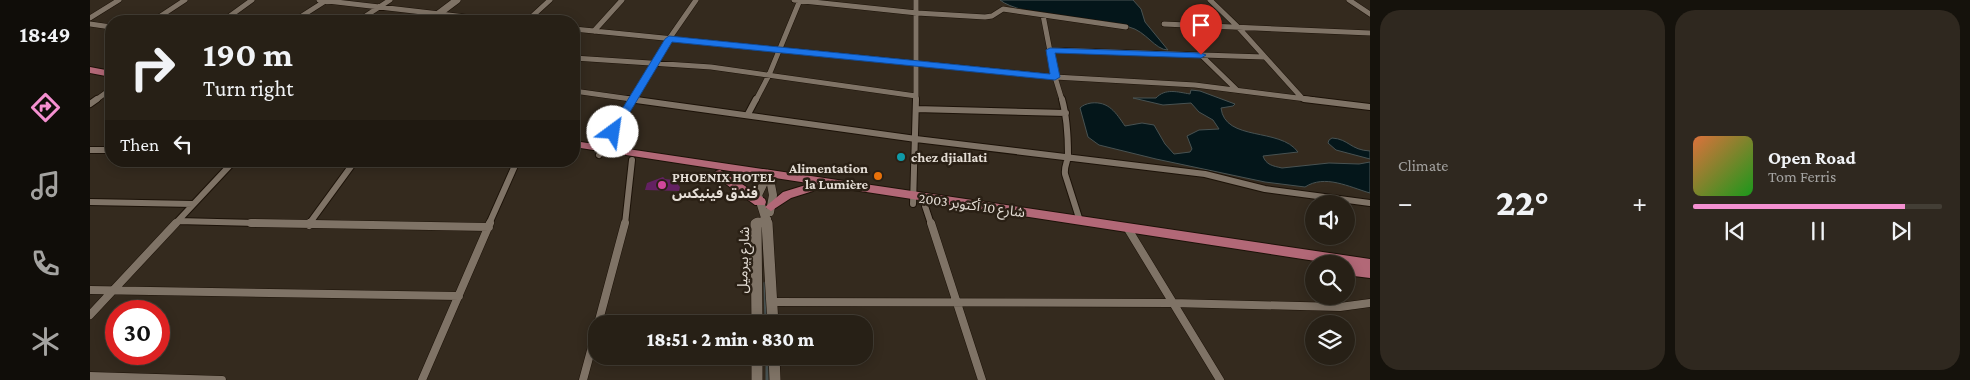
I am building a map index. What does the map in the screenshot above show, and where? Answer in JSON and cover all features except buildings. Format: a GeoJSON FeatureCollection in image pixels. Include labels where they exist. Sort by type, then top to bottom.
{"type":"FeatureCollection","features":[{"type":"Feature","properties":{"kind":"highway"},"geometry":{"type":"LineString","coordinates":[[90,70],[105,73]]}},
{"type":"Feature","properties":{"kind":"highway"},"geometry":{"type":"LineString","coordinates":[[90,77],[105,79]]}},
{"type":"Feature","properties":{"kind":"highway","name":"شارع 10 أكتوبر 2003"},"geometry":{"type":"LineString","coordinates":[[580,146],[632,160],[720,174],[768,178],[809,188],[1080,221],[1130,233],[1305,263]]}},
{"type":"Feature","properties":{"kind":"highway","name":"شارع 10 أكتوبر 2003"},"geometry":{"type":"LineString","coordinates":[[580,151],[601,152],[917,202],[1130,233],[1370,264]]}},
{"type":"Feature","properties":{"kind":"highway"},"geometry":{"type":"LineString","coordinates":[[720,174],[766,209],[787,195],[809,188]]}},
{"type":"Feature","properties":{"kind":"highway"},"geometry":{"type":"LineString","coordinates":[[1355,271],[1370,273]]}},
{"type":"Feature","properties":{"kind":"street"},"geometry":{"type":"LineString","coordinates":[[90,18],[119,0]]}},
{"type":"Feature","properties":{"kind":"street"},"geometry":{"type":"LineString","coordinates":[[162,15],[185,0]]}},
{"type":"Feature","properties":{"kind":"street"},"geometry":{"type":"LineString","coordinates":[[231,15],[252,0]]}},
{"type":"Feature","properties":{"kind":"street"},"geometry":{"type":"LineString","coordinates":[[319,0],[447,15]]}},
{"type":"Feature","properties":{"kind":"street"},"geometry":{"type":"LineString","coordinates":[[303,15],[327,0]]}},
{"type":"Feature","properties":{"kind":"street"},"geometry":{"type":"LineString","coordinates":[[367,15],[390,0]]}},
{"type":"Feature","properties":{"kind":"street"},"geometry":{"type":"LineString","coordinates":[[438,14],[457,0]]}},
{"type":"Feature","properties":{"kind":"street"},"geometry":{"type":"LineString","coordinates":[[534,15],[550,0]]}},
{"type":"Feature","properties":{"kind":"street"},"geometry":{"type":"LineString","coordinates":[[594,31],[622,0]]}},
{"type":"Feature","properties":{"kind":"street"},"geometry":{"type":"LineString","coordinates":[[601,152],[669,39],[696,0]]}},
{"type":"Feature","properties":{"kind":"street"},"geometry":{"type":"LineString","coordinates":[[794,0],[917,13],[990,16],[1003,9],[1126,27]]}},
{"type":"Feature","properties":{"kind":"street"},"geometry":{"type":"LineString","coordinates":[[748,114],[769,75],[800,0]]}},
{"type":"Feature","properties":{"kind":"street"},"geometry":{"type":"LineString","coordinates":[[916,0],[917,202],[957,302],[982,380]]}},
{"type":"Feature","properties":{"kind":"street"},"geometry":{"type":"LineString","coordinates":[[1210,0],[1238,27],[1302,98]]}},
{"type":"Feature","properties":{"kind":"street"},"geometry":{"type":"LineString","coordinates":[[1348,0],[1370,14]]}},
{"type":"Feature","properties":{"kind":"street"},"geometry":{"type":"LineString","coordinates":[[1043,16],[1055,77],[1066,113],[1068,158],[1064,166],[1065,174],[1080,221]]}},
{"type":"Feature","properties":{"kind":"street"},"geometry":{"type":"LineString","coordinates":[[90,24],[105,26]]}},
{"type":"Feature","properties":{"kind":"street"},"geometry":{"type":"LineString","coordinates":[[1164,24],[1370,33]]}},
{"type":"Feature","properties":{"kind":"street"},"geometry":{"type":"LineString","coordinates":[[580,30],[1055,77],[1195,85],[1370,107]]}},
{"type":"Feature","properties":{"kind":"street"},"geometry":{"type":"LineString","coordinates":[[1050,50],[1264,57]]}},
{"type":"Feature","properties":{"kind":"street"},"geometry":{"type":"LineString","coordinates":[[1201,55],[1237,90]]}},
{"type":"Feature","properties":{"kind":"street"},"geometry":{"type":"LineString","coordinates":[[580,58],[655,62],[769,75],[916,96]]}},
{"type":"Feature","properties":{"kind":"street"},"geometry":{"type":"LineString","coordinates":[[580,92],[916,139],[1204,174],[1265,189],[1370,203]]}},
{"type":"Feature","properties":{"kind":"street"},"geometry":{"type":"LineString","coordinates":[[90,104],[105,93]]}},
{"type":"Feature","properties":{"kind":"street"},"geometry":{"type":"LineString","coordinates":[[916,109],[1066,113]]}},
{"type":"Feature","properties":{"kind":"street"},"geometry":{"type":"LineString","coordinates":[[90,150],[105,150]]}},
{"type":"Feature","properties":{"kind":"street"},"geometry":{"type":"LineString","coordinates":[[600,315],[626,220],[632,160]]}},
{"type":"Feature","properties":{"kind":"street"},"geometry":{"type":"LineString","coordinates":[[90,315],[228,167]]}},
{"type":"Feature","properties":{"kind":"street"},"geometry":{"type":"LineString","coordinates":[[309,225],[351,167]]}},
{"type":"Feature","properties":{"kind":"street"},"geometry":{"type":"LineString","coordinates":[[422,380],[514,167]]}},
{"type":"Feature","properties":{"kind":"street"},"geometry":{"type":"LineString","coordinates":[[766,209],[768,178]]}},
{"type":"Feature","properties":{"kind":"street"},"geometry":{"type":"LineString","coordinates":[[766,209],[758,191],[768,178]]}},
{"type":"Feature","properties":{"kind":"street"},"geometry":{"type":"LineString","coordinates":[[90,202],[194,204]]}},
{"type":"Feature","properties":{"kind":"street","name":"شارع بيرميل"},"geometry":{"type":"LineString","coordinates":[[766,209],[773,315]]}},
{"type":"Feature","properties":{"kind":"street","name":"شارع بيرميل"},"geometry":{"type":"LineString","coordinates":[[757,315],[756,224],[766,209]]}},
{"type":"Feature","properties":{"kind":"street"},"geometry":{"type":"LineString","coordinates":[[178,221],[489,227]]}},
{"type":"Feature","properties":{"kind":"street"},"geometry":{"type":"LineString","coordinates":[[1130,233],[1220,380]]}},
{"type":"Feature","properties":{"kind":"street"},"geometry":{"type":"LineString","coordinates":[[90,290],[459,296]]}},
{"type":"Feature","properties":{"kind":"street"},"geometry":{"type":"LineString","coordinates":[[772,302],[1172,303],[1340,307],[1370,303]]}},
{"type":"Feature","properties":{"kind":"street"},"geometry":{"type":"LineString","coordinates":[[583,380],[588,362]]}},
{"type":"Feature","properties":{"kind":"street"},"geometry":{"type":"LineString","coordinates":[[757,365],[757,380]]}},
{"type":"Feature","properties":{"kind":"street"},"geometry":{"type":"LineString","coordinates":[[774,365],[775,380]]}},
{"type":"Feature","properties":{"kind":"street"},"geometry":{"type":"LineString","coordinates":[[90,376],[222,380]]}},
{"type":"Feature","properties":{"kind":"shaded area"},"geometry":{"type":"Polygon","coordinates":[[[1000,0],[1133,0],[1141,9],[1145,22],[1168,50],[1159,47],[1140,32],[1129,27],[1042,14],[1010,6],[1000,0]]]}},
{"type":"Feature","properties":{"kind":"shaded area"},"geometry":{"type":"Polygon","coordinates":[[[1191,90],[1200,91],[1235,104],[1221,108],[1225,119],[1232,126],[1279,139],[1290,144],[1298,152],[1263,156],[1273,166],[1282,168],[1329,163],[1359,164],[1370,162],[1370,193],[1329,182],[1313,183],[1305,187],[1265,182],[1099,145],[1088,137],[1080,108],[1083,105],[1097,103],[1111,109],[1125,126],[1142,123],[1154,125],[1165,144],[1174,154],[1190,152],[1192,149],[1187,136],[1199,130],[1219,129],[1213,120],[1199,112],[1191,103],[1163,105],[1133,98],[1156,98],[1168,92],[1190,94],[1191,90]]]}},
{"type":"Feature","properties":{"kind":"shaded area"},"geometry":{"type":"Polygon","coordinates":[[[1332,138],[1342,140],[1358,149],[1370,151],[1370,159],[1336,150],[1328,143],[1332,138]]]}},
{"type":"Feature","properties":{"kind":"waterway"},"geometry":{"type":"LineString","coordinates":[[765,283],[766,315]]}},
{"type":"Feature","properties":{"kind":"waterway"},"geometry":{"type":"LineString","coordinates":[[767,365],[767,380]]}},
{"type":"Feature","properties":{"kind":"place","name":"chez djiallati"},"geometry":{"type":"Point","coordinates":[901,157]}},
{"type":"Feature","properties":{"kind":"place","name":"Alimentation la Lumière"},"geometry":{"type":"Point","coordinates":[878,176]}},
{"type":"Feature","properties":{"kind":"place","name":"PHOENIX HOTEL فندق فينيكس"},"geometry":{"type":"Point","coordinates":[662,185]}},
{"type":"Feature","properties":{"kind":"route"},"geometry":{"type":"LineString","coordinates":[[613,132],[669,39],[1055,77],[1050,50],[1201,55]]}}]}
